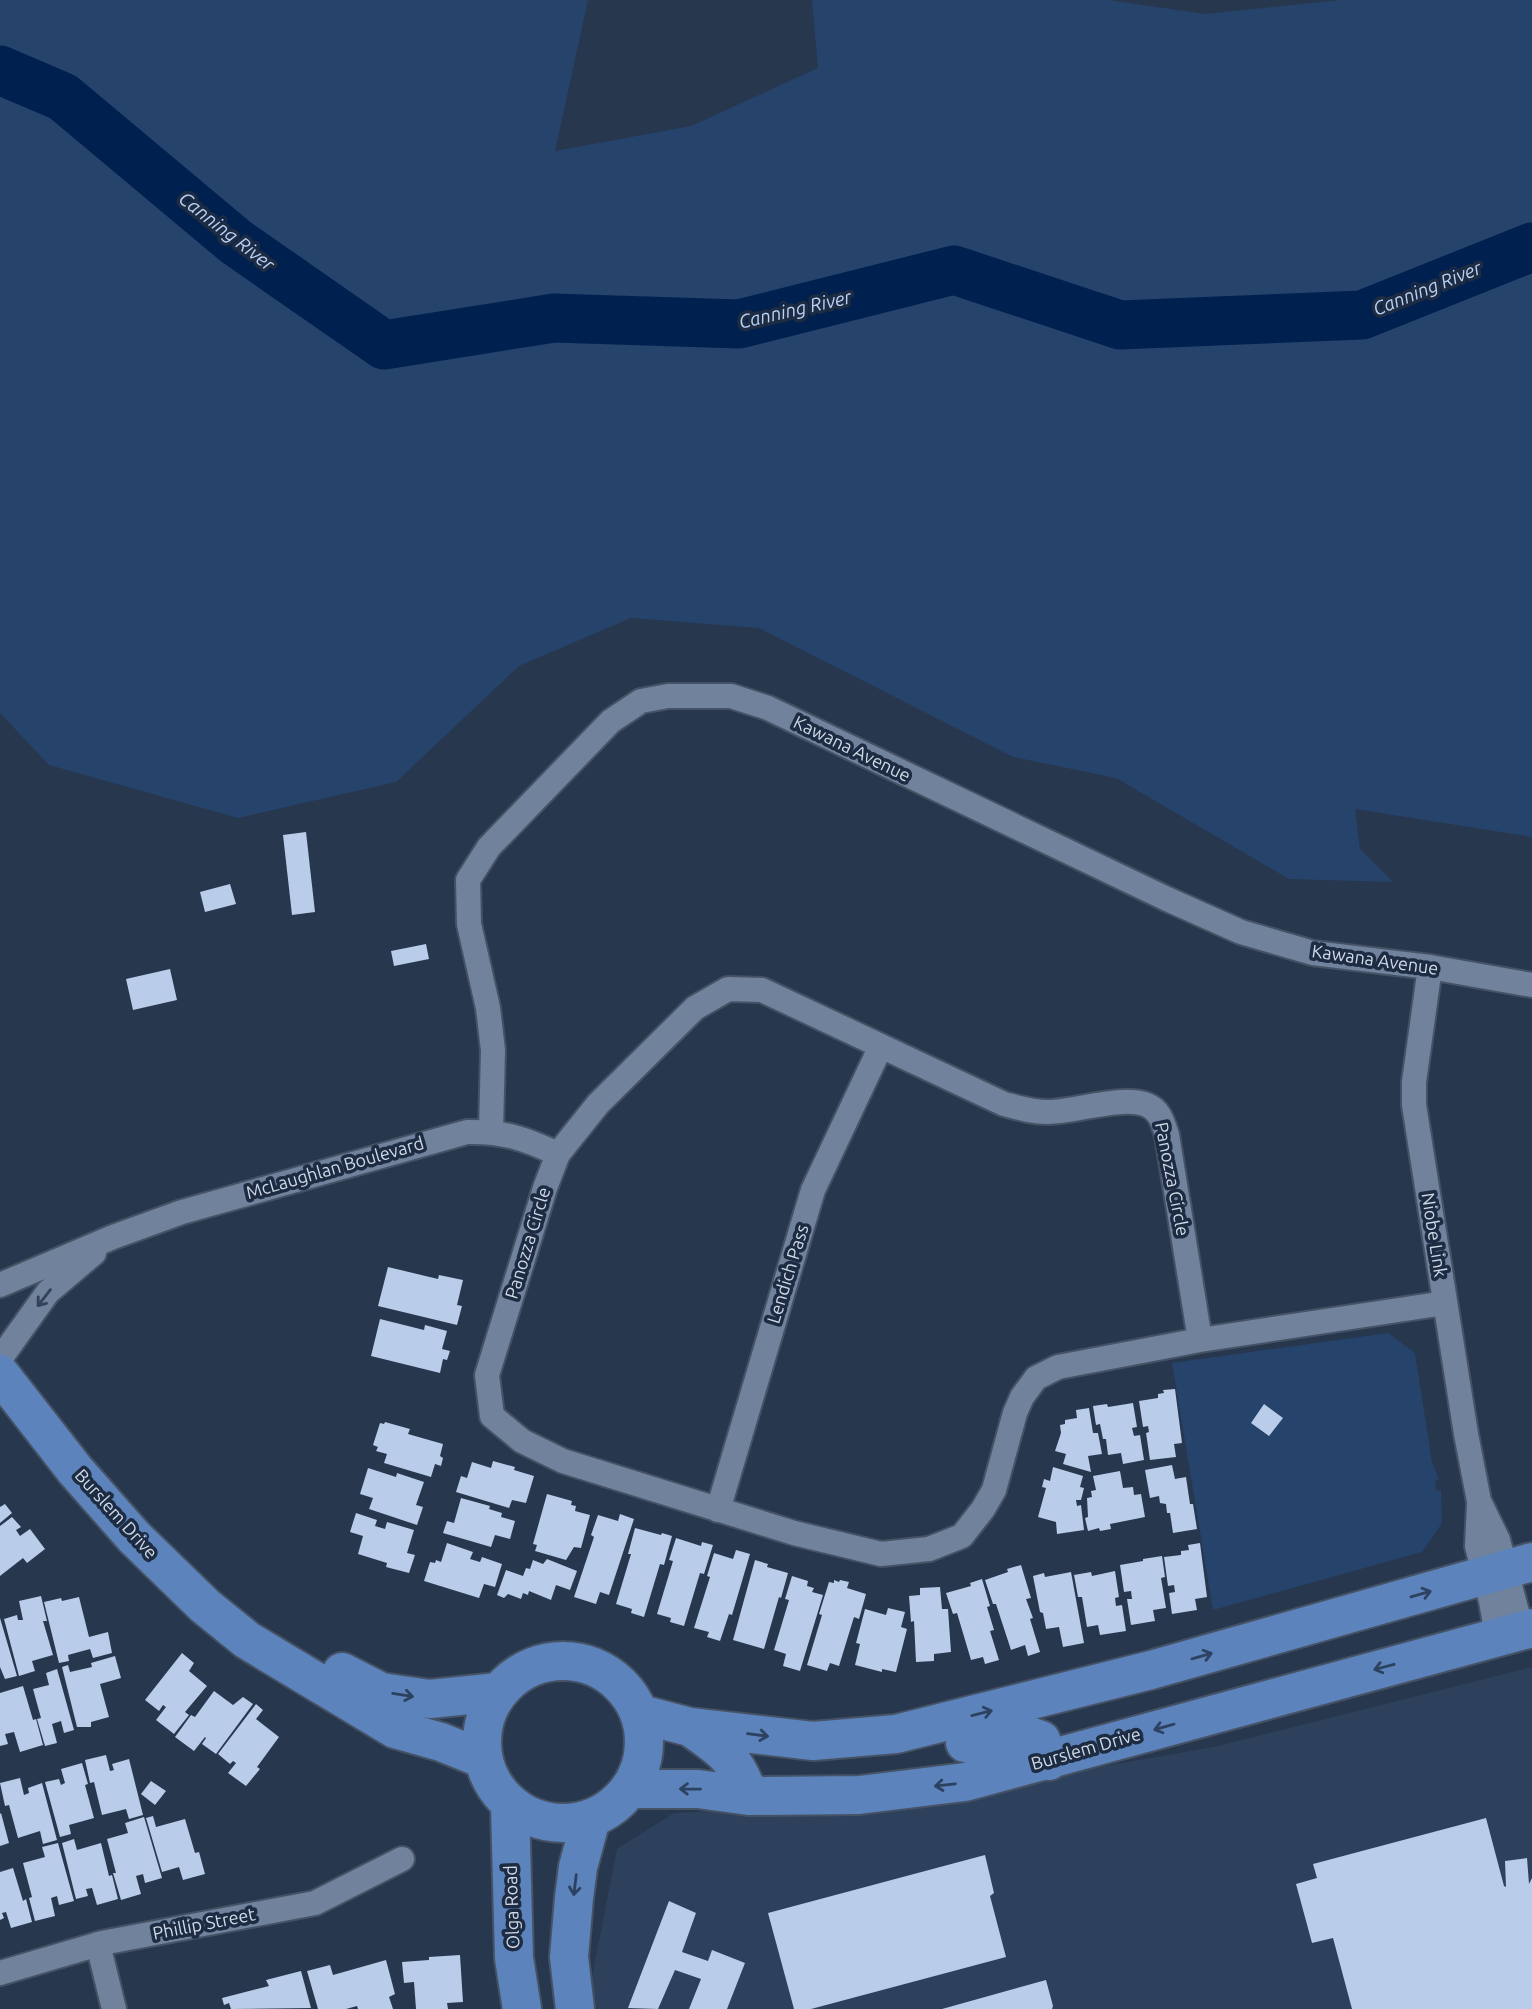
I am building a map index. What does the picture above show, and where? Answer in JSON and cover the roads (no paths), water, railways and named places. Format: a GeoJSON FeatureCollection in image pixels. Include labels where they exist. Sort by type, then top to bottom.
{"type":"FeatureCollection","features":[{"type":"Feature","properties":{"kind":"main road","name":"Burslem Drive"},"geometry":{"type":"LineString","coordinates":[[0,1374],[75,1470],[134,1537],[205,1606],[247,1640],[395,1729],[441,1742],[483,1759]]}},
{"type":"Feature","properties":{"kind":"main road"},"geometry":{"type":"LineString","coordinates":[[813,1741],[896,1734],[1151,1670],[1507,1569]]}},
{"type":"Feature","properties":{"kind":"main road","name":"Burslem Drive"},"geometry":{"type":"LineString","coordinates":[[630,1789],[698,1789],[750,1796],[859,1794],[965,1783],[1517,1632]]}},
{"type":"Feature","properties":{"kind":"main road","name":"Burslem Drive"},"geometry":{"type":"LineString","coordinates":[[247,1640],[312,1657],[381,1692],[430,1699],[498,1692]]}},
{"type":"Feature","properties":{"kind":"main road"},"geometry":{"type":"LineString","coordinates":[[564,1660],[588,1664],[610,1675],[628,1692],[640,1714],[645,1739],[642,1765],[630,1789],[612,1807],[591,1819],[569,1824],[528,1816],[510,1805],[493,1784],[483,1759],[481,1736],[487,1713],[498,1692],[516,1674],[539,1664],[564,1660]]}},
{"type":"Feature","properties":{"kind":"main road"},"geometry":{"type":"LineString","coordinates":[[640,1714],[690,1727],[813,1741],[865,1756],[925,1753],[1014,1730],[1041,1740],[1049,1761]]}},
{"type":"Feature","properties":{"kind":"main road"},"geometry":{"type":"LineString","coordinates":[[690,1727],[723,1749],[741,1774],[750,1796]]}},
{"type":"Feature","properties":{"kind":"main road","name":"Olga Road"},"geometry":{"type":"LineString","coordinates":[[510,1805],[514,1958],[522,2009]]}},
{"type":"Feature","properties":{"kind":"main road"},"geometry":{"type":"LineString","coordinates":[[567,2004],[578,1867],[591,1819]]}},
{"type":"Feature","properties":{"kind":"street","name":"Kawana Avenue"},"geometry":{"type":"LineString","coordinates":[[491,1131],[493,1050],[488,1008],[469,925],[468,880],[489,847],[611,721],[641,701],[668,696],[731,696],[768,708],[1167,900],[1241,932],[1313,953],[1532,985]]}},
{"type":"Feature","properties":{"kind":"street","name":"Niobe Link"},"geometry":{"type":"LineString","coordinates":[[1430,968],[1414,1082],[1414,1105],[1479,1501],[1477,1546],[1507,1569],[1517,1632]]}},
{"type":"Feature","properties":{"kind":"street","name":"Panozza Circle"},"geometry":{"type":"LineString","coordinates":[[1200,1340],[1167,1135],[1160,1114],[1147,1105],[1127,1102],[1049,1112],[1027,1111],[1004,1104],[762,990],[728,989],[695,1007],[598,1104],[558,1154],[545,1188],[488,1375],[492,1416],[522,1441],[563,1461],[794,1533],[881,1554],[929,1549],[962,1536],[995,1490],[1022,1397],[1036,1378],[1058,1367],[1200,1340],[1445,1303]]}},
{"type":"Feature","properties":{"kind":"street","name":"Lendich Pass"},"geometry":{"type":"LineString","coordinates":[[718,1510],[813,1190],[881,1046]]}},
{"type":"Feature","properties":{"kind":"street","name":"McLaughlan Boulevard"},"geometry":{"type":"LineString","coordinates":[[0,1285],[113,1237],[182,1212],[437,1139],[467,1132],[491,1131],[558,1154]]}},
{"type":"Feature","properties":{"kind":"street","name":"McLaughlan Boulevard"},"geometry":{"type":"LineString","coordinates":[[0,1359],[48,1292],[113,1237]]}},
{"type":"Feature","properties":{"kind":"street","name":"Phillip Street"},"geometry":{"type":"LineString","coordinates":[[0,1973],[98,1944],[315,1903],[402,1858]]}},
{"type":"Feature","properties":{"kind":"street"},"geometry":{"type":"LineString","coordinates":[[98,1944],[114,2009]]}},
{"type":"Feature","properties":{"kind":"waterway","name":"Canning River"},"geometry":{"type":"LineString","coordinates":[[0,70],[63,97],[236,242],[384,345],[554,318],[739,324],[954,270],[1120,325],[1362,315],[1532,247]]}}]}
